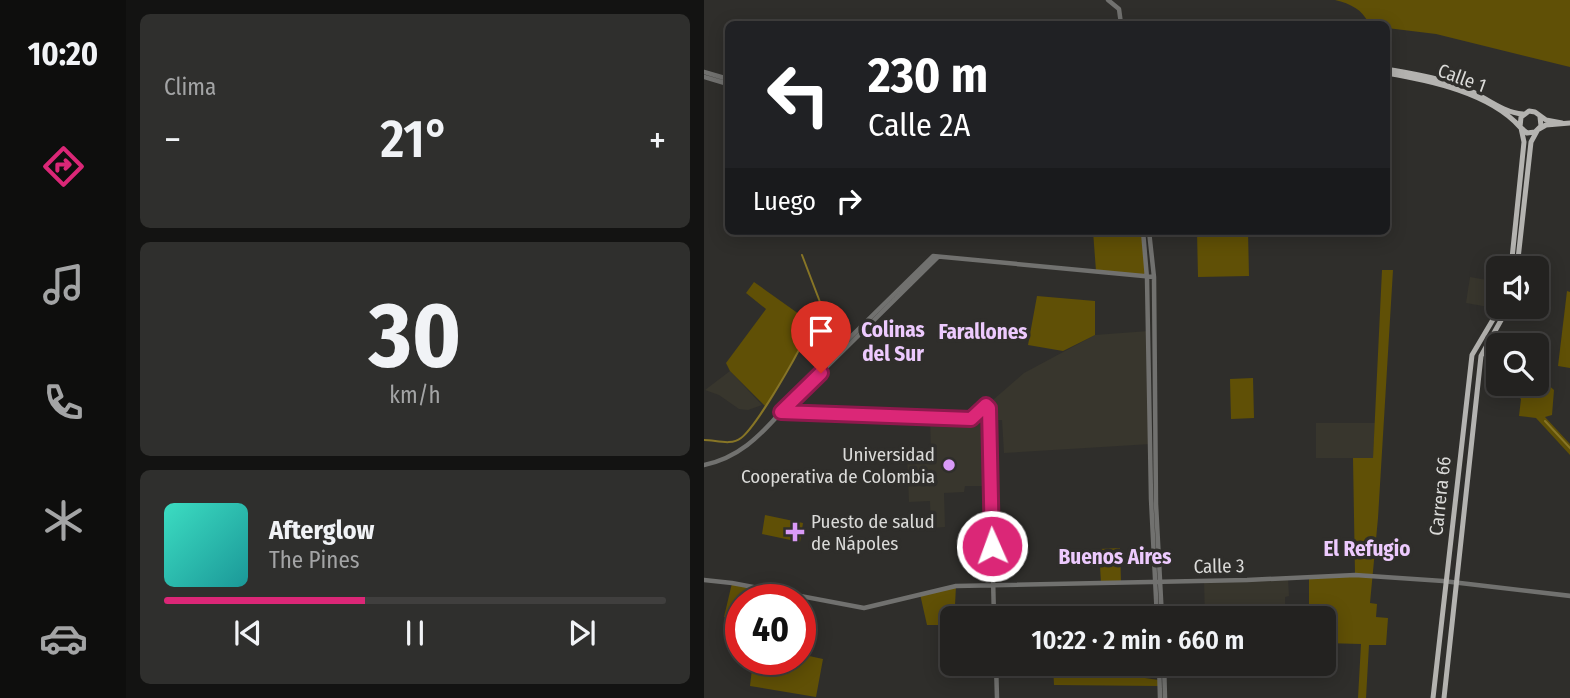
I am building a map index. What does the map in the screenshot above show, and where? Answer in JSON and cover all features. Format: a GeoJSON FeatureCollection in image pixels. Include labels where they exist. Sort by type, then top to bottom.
{"type":"FeatureCollection","features":[{"type":"Feature","properties":{"kind":"main road","name":"Calle 1"},"geometry":{"type":"LineString","coordinates":[[1390,72],[1444,80],[1513,112],[1523,114]]}},
{"type":"Feature","properties":{"kind":"main road","name":"Calle 1"},"geometry":{"type":"LineString","coordinates":[[1390,72],[1455,89],[1507,115],[1521,127]]}},
{"type":"Feature","properties":{"kind":"main road"},"geometry":{"type":"LineString","coordinates":[[1512,256],[1524,142],[1519,122],[1523,114],[1532,111],[1540,117],[1562,123]]}},
{"type":"Feature","properties":{"kind":"main road"},"geometry":{"type":"LineString","coordinates":[[1518,256],[1531,142],[1541,122],[1540,117]]}},
{"type":"Feature","properties":{"kind":"main road"},"geometry":{"type":"LineString","coordinates":[[1521,127],[1526,133],[1546,125],[1570,123]]}},
{"type":"Feature","properties":{"kind":"main road","name":"Carrera 66"},"geometry":{"type":"LineString","coordinates":[[1433,698],[1472,355],[1493,319]]}},
{"type":"Feature","properties":{"kind":"main road","name":"Carrera 66"},"geometry":{"type":"LineString","coordinates":[[1444,698],[1481,356],[1502,319]]}},
{"type":"Feature","properties":{"kind":"street"},"geometry":{"type":"LineString","coordinates":[[1108,0],[1119,11],[1121,21]]}},
{"type":"Feature","properties":{"kind":"street"},"geometry":{"type":"LineString","coordinates":[[705,74],[725,81]]}},
{"type":"Feature","properties":{"kind":"street"},"geometry":{"type":"LineString","coordinates":[[1143,235],[1151,499],[1159,606]]}},
{"type":"Feature","properties":{"kind":"street"},"geometry":{"type":"LineString","coordinates":[[1149,235],[1154,277],[1158,582]]}},
{"type":"Feature","properties":{"kind":"street"},"geometry":{"type":"LineString","coordinates":[[704,465],[739,452],[760,435],[778,411],[936,256],[1154,277]]}},
{"type":"Feature","properties":{"kind":"street"},"geometry":{"type":"LineString","coordinates":[[778,411],[971,419],[986,405],[989,408],[994,606]]}},
{"type":"Feature","properties":{"kind":"street","name":"Calle 3"},"geometry":{"type":"LineString","coordinates":[[704,580],[864,608],[956,586],[1355,575],[1570,596]]}},
{"type":"Feature","properties":{"kind":"street"},"geometry":{"type":"LineString","coordinates":[[996,676],[997,698]]}},
{"type":"Feature","properties":{"kind":"street"},"geometry":{"type":"LineString","coordinates":[[1160,698],[1161,676]]}},
{"type":"Feature","properties":{"kind":"street"},"geometry":{"type":"LineString","coordinates":[[1162,676],[1165,698]]}},
{"type":"Feature","properties":{"kind":"shaded area"},"geometry":{"type":"Polygon","coordinates":[[[1335,0],[1570,0],[1570,67],[1436,34],[1390,28],[1390,21],[1367,21],[1363,14],[1346,3],[1335,0]]]}},
{"type":"Feature","properties":{"kind":"shaded area"},"geometry":{"type":"Polygon","coordinates":[[[1093,235],[1143,235],[1147,276],[1096,271],[1093,235]]]}},
{"type":"Feature","properties":{"kind":"shaded area"},"geometry":{"type":"Polygon","coordinates":[[[1197,235],[1248,235],[1249,276],[1198,277],[1197,235]]]}},
{"type":"Feature","properties":{"kind":"shaded area"},"geometry":{"type":"Polygon","coordinates":[[[1382,270],[1393,270],[1378,518],[1370,603],[1377,604],[1376,617],[1388,618],[1386,645],[1369,645],[1366,698],[1358,698],[1361,644],[1336,643],[1336,606],[1309,606],[1309,577],[1355,574],[1353,458],[1373,458],[1382,270]]]}},
{"type":"Feature","properties":{"kind":"shaded area"},"geometry":{"type":"Polygon","coordinates":[[[1470,277],[1486,280],[1486,307],[1466,303],[1470,277]]]}},
{"type":"Feature","properties":{"kind":"shaded area"},"geometry":{"type":"Polygon","coordinates":[[[754,282],[813,324],[766,407],[730,371],[726,363],[766,309],[746,293],[754,282]]]}},
{"type":"Feature","properties":{"kind":"shaded area"},"geometry":{"type":"Polygon","coordinates":[[[1567,291],[1570,292],[1570,368],[1558,366],[1567,291]]]}},
{"type":"Feature","properties":{"kind":"shaded area"},"geometry":{"type":"Polygon","coordinates":[[[1037,296],[1095,301],[1095,335],[1063,351],[1028,345],[1037,296]]]}},
{"type":"Feature","properties":{"kind":"shaded area"},"geometry":{"type":"Polygon","coordinates":[[[1149,331],[1151,444],[1004,453],[1002,420],[990,420],[990,486],[965,486],[964,492],[944,493],[945,527],[931,528],[930,501],[909,502],[907,454],[931,453],[930,417],[971,419],[1024,373],[1095,335],[1149,331]]]}},
{"type":"Feature","properties":{"kind":"shaded area"},"geometry":{"type":"Polygon","coordinates":[[[730,371],[762,405],[748,410],[739,409],[719,395],[705,390],[730,371]]]}},
{"type":"Feature","properties":{"kind":"shaded area"},"geometry":{"type":"Polygon","coordinates":[[[1253,378],[1254,418],[1231,419],[1230,379],[1253,378]]]}},
{"type":"Feature","properties":{"kind":"shaded area"},"geometry":{"type":"Polygon","coordinates":[[[1549,386],[1554,390],[1552,415],[1545,417],[1570,444],[1570,455],[1536,418],[1519,416],[1521,399],[1518,396],[1549,396],[1549,386]]]}},
{"type":"Feature","properties":{"kind":"shaded area"},"geometry":{"type":"Polygon","coordinates":[[[1316,423],[1375,423],[1373,458],[1316,458],[1316,423]]]}},
{"type":"Feature","properties":{"kind":"shaded area"},"geometry":{"type":"Polygon","coordinates":[[[765,515],[803,523],[800,542],[762,534],[765,515]]]}},
{"type":"Feature","properties":{"kind":"shaded area"},"geometry":{"type":"Polygon","coordinates":[[[1120,548],[1121,582],[1101,583],[1099,549],[1120,548]]]}},
{"type":"Feature","properties":{"kind":"shaded area"},"geometry":{"type":"Polygon","coordinates":[[[1288,578],[1289,596],[1285,597],[1285,604],[1277,606],[1205,606],[1204,581],[1288,578]]]}},
{"type":"Feature","properties":{"kind":"shaded area"},"geometry":{"type":"Polygon","coordinates":[[[956,586],[955,605],[958,606],[940,606],[940,625],[927,625],[920,594],[956,586]]]}},
{"type":"Feature","properties":{"kind":"shaded area"},"geometry":{"type":"Polygon","coordinates":[[[816,657],[823,659],[816,697],[750,686],[751,675],[816,675],[816,657]]]}},
{"type":"Feature","properties":{"kind":"shaded area"},"geometry":{"type":"Polygon","coordinates":[[[1054,676],[1131,676],[1159,680],[1159,686],[1054,685],[1054,676]]]}},
{"type":"Feature","properties":{"kind":"waterway"},"geometry":{"type":"LineString","coordinates":[[704,440],[728,442],[741,438],[773,395],[799,351],[820,302],[802,255]]}},
{"type":"Feature","properties":{"kind":"waterway"},"geometry":{"type":"LineString","coordinates":[[1545,421],[1571,449]]}},
{"type":"Feature","properties":{"kind":"place","name":"Universidad Cooperativa de Colombia"},"geometry":{"type":"Point","coordinates":[949,465]}},
{"type":"Feature","properties":{"kind":"place","name":"Puesto de salud de Nápoles"},"geometry":{"type":"Point","coordinates":[795,532]}},
{"type":"Feature","properties":{"kind":"district","name":"Farallones"},"geometry":{"type":"Point","coordinates":[983,332]}},
{"type":"Feature","properties":{"kind":"district","name":"Colinas del Sur"},"geometry":{"type":"Point","coordinates":[893,342]}},
{"type":"Feature","properties":{"kind":"district","name":"El Refugio"},"geometry":{"type":"Point","coordinates":[1367,549]}},
{"type":"Feature","properties":{"kind":"district","name":"Buenos Aires"},"geometry":{"type":"Point","coordinates":[1115,557]}},
{"type":"Feature","properties":{"kind":"route"},"geometry":{"type":"LineString","coordinates":[[821,373],[781,412],[971,419],[986,405],[989,408],[992,546]]}}]}
